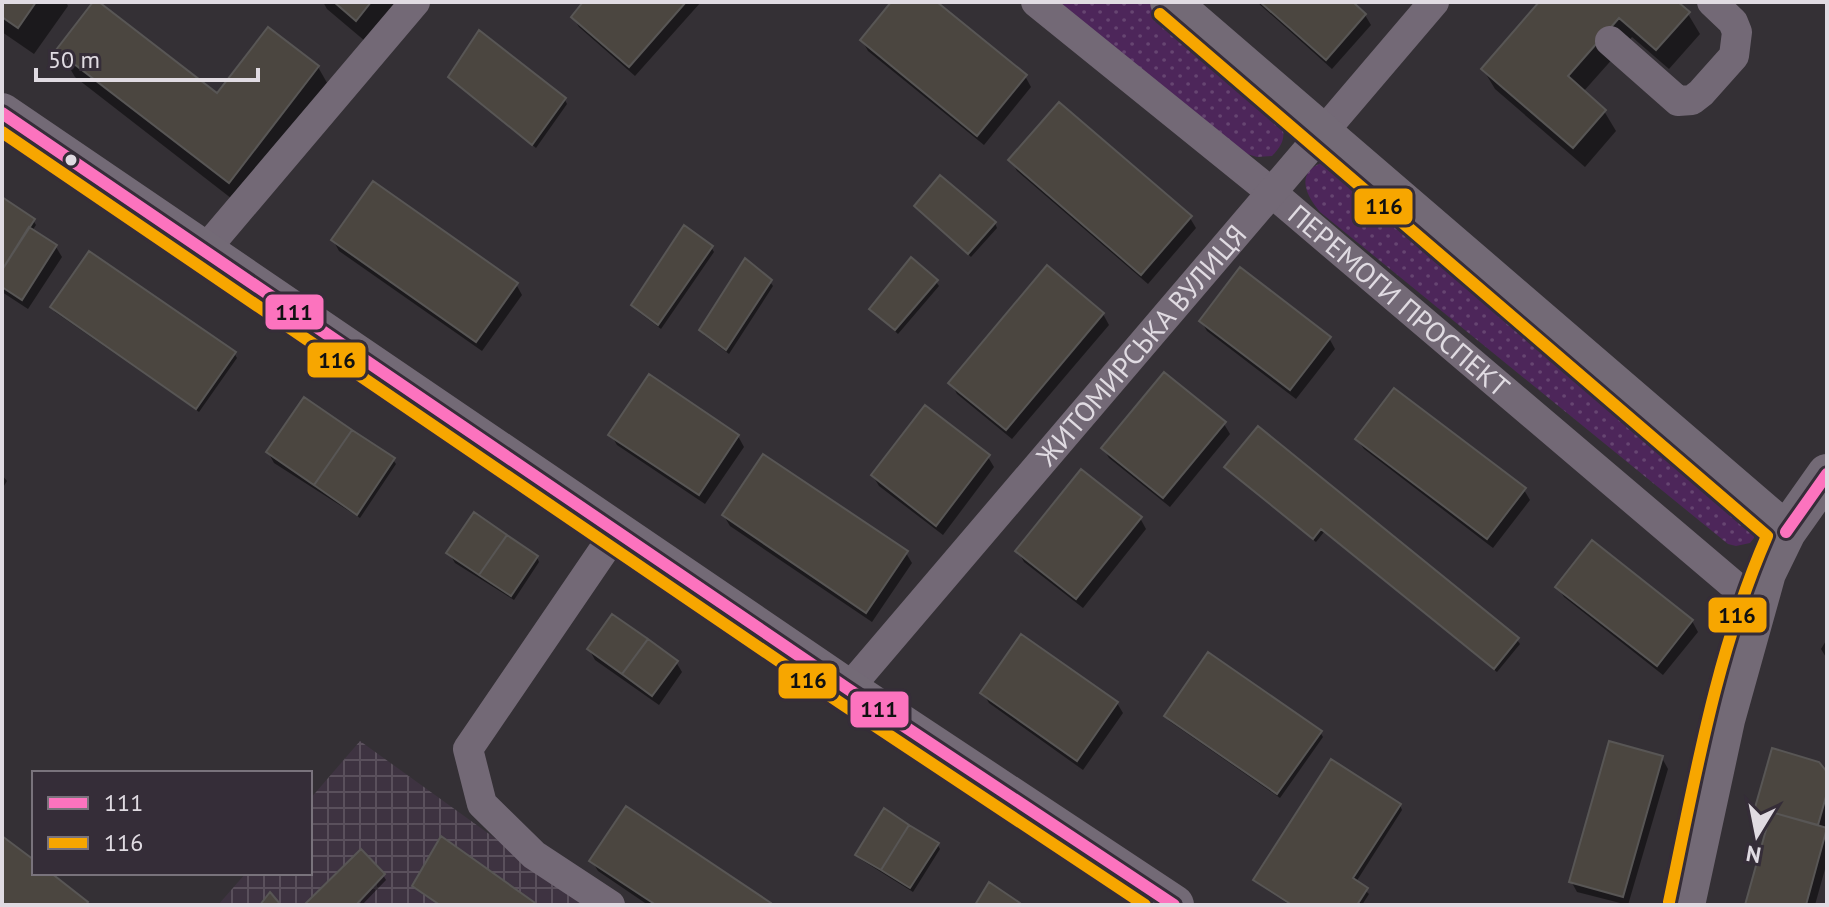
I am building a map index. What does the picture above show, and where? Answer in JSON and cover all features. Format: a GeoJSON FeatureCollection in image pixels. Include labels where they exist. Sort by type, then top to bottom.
{"type":"FeatureCollection","features":[{"type":"Feature","properties":{"kind":"main road"},"geometry":{"type":"LineString","coordinates":[[1170,2],[1786,532]]}},
{"type":"Feature","properties":{"kind":"main road"},"geometry":{"type":"LineString","coordinates":[[2,113],[848,689],[1174,905]]}},
{"type":"Feature","properties":{"kind":"main road"},"geometry":{"type":"LineString","coordinates":[[1685,905],[1725,720],[1766,573],[1786,532],[1827,474]]}},
{"type":"Feature","properties":{"kind":"street"},"geometry":{"type":"LineString","coordinates":[[204,251],[415,2]]}},
{"type":"Feature","properties":{"kind":"street","name":"ПЕРЕМОГИ ПРОСПЕКТ"},"geometry":{"type":"LineString","coordinates":[[1036,2],[1271,192],[1756,604]]}},
{"type":"Feature","properties":{"kind":"street","name":"ЖИТОМИРСЬКА ВУЛИЦЯ"},"geometry":{"type":"LineString","coordinates":[[848,689],[1434,2]]}},
{"type":"Feature","properties":{"kind":"street"},"geometry":{"type":"LineString","coordinates":[[1610,41],[1678,101],[1692,100],[1734,56],[1737,44],[1733,22],[1712,2]]}},
{"type":"Feature","properties":{"kind":"street"},"geometry":{"type":"LineString","coordinates":[[610,905],[534,855],[482,804],[468,749],[616,532]]}},
{"type":"Feature","properties":{"kind":"shaded area"},"geometry":{"type":"Polygon","coordinates":[[[1055,2],[1152,2],[1272,105],[1283,131],[1282,143],[1272,156],[1257,157],[1237,151],[1055,2]]]}},
{"type":"Feature","properties":{"kind":"shaded area"},"geometry":{"type":"Polygon","coordinates":[[[1326,161],[1757,524],[1750,543],[1728,544],[1320,212],[1305,183],[1310,171],[1326,161]]]}},
{"type":"Feature","properties":{"kind":"shaded area"},"geometry":{"type":"Polygon","coordinates":[[[360,741],[588,905],[218,905],[244,875],[312,875],[312,797],[360,741]]]}},
{"type":"Feature","properties":{"kind":"building"},"geometry":{"type":"Polygon","coordinates":[[[2,2],[36,2],[18,28],[2,17],[2,2]]]}},
{"type":"Feature","properties":{"kind":"building"},"geometry":{"type":"Polygon","coordinates":[[[93,2],[99,2],[217,93],[268,27],[319,66],[229,183],[56,50],[93,2]]]}},
{"type":"Feature","properties":{"kind":"building"},"geometry":{"type":"Polygon","coordinates":[[[334,2],[371,2],[356,21],[334,2]]]}},
{"type":"Feature","properties":{"kind":"building"},"geometry":{"type":"Polygon","coordinates":[[[583,2],[686,2],[629,67],[571,17],[583,2]]]}},
{"type":"Feature","properties":{"kind":"building"},"geometry":{"type":"Polygon","coordinates":[[[891,2],[937,2],[1027,75],[977,136],[860,40],[891,2]]]}},
{"type":"Feature","properties":{"kind":"building"},"geometry":{"type":"Polygon","coordinates":[[[1260,2],[1353,2],[1366,14],[1326,60],[1260,2]]]}},
{"type":"Feature","properties":{"kind":"building"},"geometry":{"type":"Polygon","coordinates":[[[1539,2],[1678,2],[1690,12],[1656,50],[1619,18],[1568,76],[1606,110],[1573,148],[1481,69],[1539,2]]]}},
{"type":"Feature","properties":{"kind":"building"},"geometry":{"type":"Polygon","coordinates":[[[479,30],[566,98],[532,145],[448,77],[479,30]]]}},
{"type":"Feature","properties":{"kind":"building"},"geometry":{"type":"Polygon","coordinates":[[[1059,102],[1192,216],[1141,275],[1008,160],[1059,102]]]}},
{"type":"Feature","properties":{"kind":"building"},"geometry":{"type":"Polygon","coordinates":[[[940,175],[996,222],[968,254],[914,206],[940,175]]]}},
{"type":"Feature","properties":{"kind":"building"},"geometry":{"type":"Polygon","coordinates":[[[373,181],[518,283],[476,342],[331,240],[373,181]]]}},
{"type":"Feature","properties":{"kind":"building"},"geometry":{"type":"Polygon","coordinates":[[[2,197],[35,219],[2,270],[2,197]]]}},
{"type":"Feature","properties":{"kind":"building"},"geometry":{"type":"Polygon","coordinates":[[[684,225],[713,246],[658,325],[631,305],[684,225]]]}},
{"type":"Feature","properties":{"kind":"building"},"geometry":{"type":"Polygon","coordinates":[[[29,227],[57,245],[22,300],[2,287],[2,270],[29,227]]]}},
{"type":"Feature","properties":{"kind":"building"},"geometry":{"type":"Polygon","coordinates":[[[89,251],[236,352],[196,409],[50,307],[89,251]]]}},
{"type":"Feature","properties":{"kind":"building"},"geometry":{"type":"Polygon","coordinates":[[[911,257],[938,280],[895,330],[869,309],[911,257]]]}},
{"type":"Feature","properties":{"kind":"building"},"geometry":{"type":"Polygon","coordinates":[[[745,258],[772,280],[726,350],[699,330],[745,258]]]}},
{"type":"Feature","properties":{"kind":"building"},"geometry":{"type":"Polygon","coordinates":[[[1047,265],[1104,313],[1006,430],[948,383],[1047,265]]]}},
{"type":"Feature","properties":{"kind":"building"},"geometry":{"type":"Polygon","coordinates":[[[1240,267],[1331,337],[1290,390],[1199,321],[1240,267]]]}},
{"type":"Feature","properties":{"kind":"building"},"geometry":{"type":"Polygon","coordinates":[[[1164,372],[1226,422],[1163,498],[1101,448],[1164,372]]]}},
{"type":"Feature","properties":{"kind":"building"},"geometry":{"type":"Polygon","coordinates":[[[649,374],[739,435],[699,495],[608,435],[649,374]]]}},
{"type":"Feature","properties":{"kind":"building"},"geometry":{"type":"Polygon","coordinates":[[[1394,388],[1526,488],[1487,539],[1355,439],[1394,388]]]}},
{"type":"Feature","properties":{"kind":"building"},"geometry":{"type":"Polygon","coordinates":[[[304,397],[352,430],[314,485],[266,452],[304,397]]]}},
{"type":"Feature","properties":{"kind":"building"},"geometry":{"type":"Polygon","coordinates":[[[925,405],[990,455],[936,526],[871,475],[925,405]]]}},
{"type":"Feature","properties":{"kind":"building"},"geometry":{"type":"Polygon","coordinates":[[[1258,426],[1519,638],[1494,669],[1321,529],[1313,539],[1224,467],[1258,426]]]}},
{"type":"Feature","properties":{"kind":"building"},"geometry":{"type":"Polygon","coordinates":[[[352,430],[395,458],[357,515],[314,485],[352,430]]]}},
{"type":"Feature","properties":{"kind":"building"},"geometry":{"type":"Polygon","coordinates":[[[763,454],[908,551],[866,613],[722,515],[763,454]]]}},
{"type":"Feature","properties":{"kind":"building"},"geometry":{"type":"Polygon","coordinates":[[[1081,469],[1142,517],[1076,599],[1015,551],[1081,469]]]}},
{"type":"Feature","properties":{"kind":"building"},"geometry":{"type":"Polygon","coordinates":[[[474,512],[507,535],[479,575],[446,553],[474,512]]]}},
{"type":"Feature","properties":{"kind":"building"},"geometry":{"type":"Polygon","coordinates":[[[507,535],[538,556],[511,596],[479,575],[507,535]]]}},
{"type":"Feature","properties":{"kind":"building"},"geometry":{"type":"Polygon","coordinates":[[[1592,540],[1693,620],[1657,666],[1555,587],[1592,540]]]}},
{"type":"Feature","properties":{"kind":"building"},"geometry":{"type":"Polygon","coordinates":[[[612,614],[648,639],[622,674],[587,649],[612,614]]]}},
{"type":"Feature","properties":{"kind":"building"},"geometry":{"type":"Polygon","coordinates":[[[1021,634],[1118,702],[1077,761],[980,693],[1021,634]]]}},
{"type":"Feature","properties":{"kind":"building"},"geometry":{"type":"Polygon","coordinates":[[[648,639],[678,661],[652,696],[622,674],[648,639]]]}},
{"type":"Feature","properties":{"kind":"building"},"geometry":{"type":"Polygon","coordinates":[[[1208,652],[1322,731],[1277,794],[1164,716],[1208,652]]]}},
{"type":"Feature","properties":{"kind":"building"},"geometry":{"type":"Polygon","coordinates":[[[1609,741],[1663,756],[1623,897],[1569,882],[1609,741]]]}},
{"type":"Feature","properties":{"kind":"building"},"geometry":{"type":"Polygon","coordinates":[[[1772,748],[1819,762],[1827,772],[1827,793],[1818,825],[1771,812],[1769,822],[1752,818],[1772,748]]]}},
{"type":"Feature","properties":{"kind":"building"},"geometry":{"type":"Polygon","coordinates":[[[1331,759],[1401,804],[1353,878],[1368,888],[1357,905],[1292,905],[1253,880],[1331,759]]]}},
{"type":"Feature","properties":{"kind":"building"},"geometry":{"type":"Polygon","coordinates":[[[626,806],[770,905],[656,905],[589,861],[626,806]]]}},
{"type":"Feature","properties":{"kind":"building"},"geometry":{"type":"Polygon","coordinates":[[[884,808],[909,825],[881,870],[855,855],[884,808]]]}},
{"type":"Feature","properties":{"kind":"building"},"geometry":{"type":"Polygon","coordinates":[[[1771,812],[1827,828],[1806,905],[1745,905],[1771,812]]]}},
{"type":"Feature","properties":{"kind":"building"},"geometry":{"type":"Polygon","coordinates":[[[909,825],[939,843],[910,888],[881,870],[909,825]]]}},
{"type":"Feature","properties":{"kind":"building"},"geometry":{"type":"Polygon","coordinates":[[[2,836],[32,858],[32,875],[54,875],[88,902],[86,905],[2,905],[2,836]]]}},
{"type":"Feature","properties":{"kind":"building"},"geometry":{"type":"Polygon","coordinates":[[[441,836],[538,905],[440,905],[412,886],[441,836]]]}},
{"type":"Feature","properties":{"kind":"building"},"geometry":{"type":"Polygon","coordinates":[[[361,849],[385,874],[356,905],[304,905],[361,849]]]}},
{"type":"Feature","properties":{"kind":"building"},"geometry":{"type":"Polygon","coordinates":[[[989,882],[1020,903],[1019,905],[975,905],[989,882]]]}},
{"type":"Feature","properties":{"kind":"building"},"geometry":{"type":"Polygon","coordinates":[[[270,892],[281,905],[260,905],[270,892]]]}},
{"type":"Feature","properties":{"kind":"transit line","name":"116"},"geometry":{"type":"LineString","coordinates":[[1160,14],[1767,536],[1749,580],[1720,671],[1669,902]]}},
{"type":"Feature","properties":{"kind":"transit line","name":"111"},"geometry":{"type":"LineString","coordinates":[[2,113],[848,689],[1174,905]]}},
{"type":"Feature","properties":{"kind":"transit line","name":"116"},"geometry":{"type":"LineString","coordinates":[[2,132],[839,702],[1145,905]]}},
{"type":"Feature","properties":{"kind":"transit line","name":"111"},"geometry":{"type":"LineString","coordinates":[[1786,532],[1827,474]]}}]}
